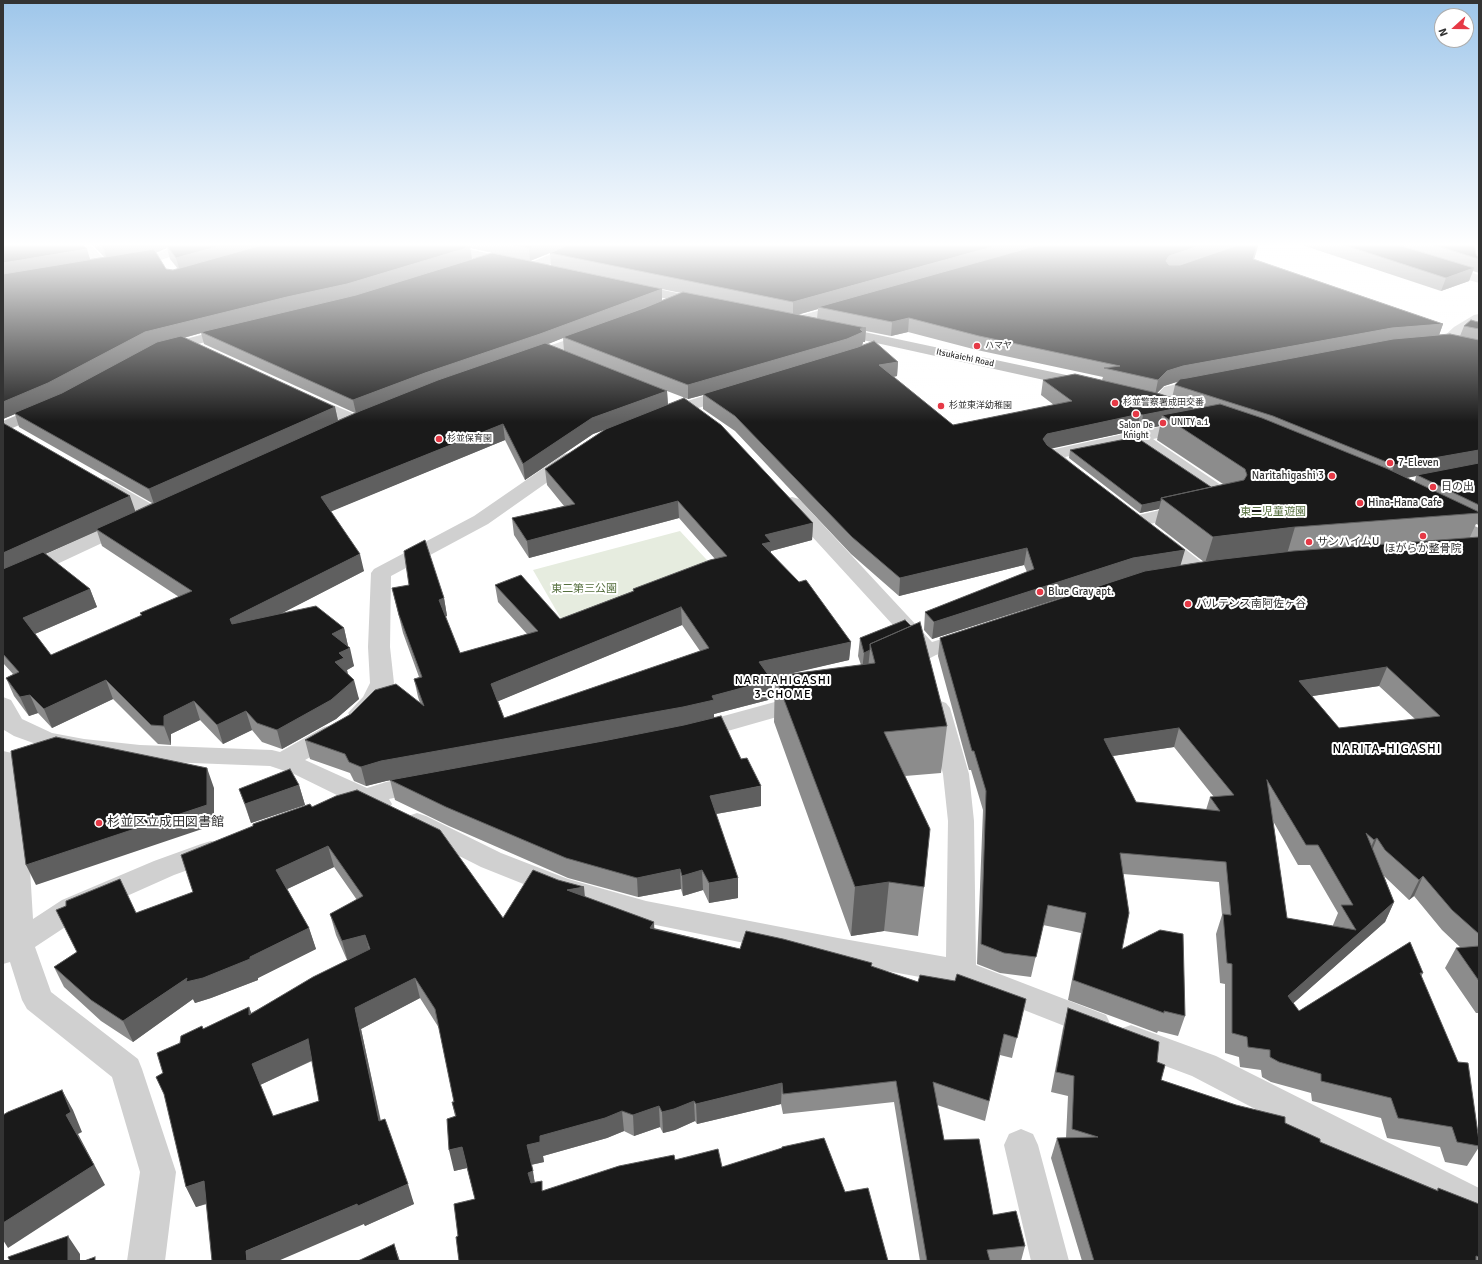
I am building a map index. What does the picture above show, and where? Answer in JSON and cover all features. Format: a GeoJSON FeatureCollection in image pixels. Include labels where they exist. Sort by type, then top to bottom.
{"type":"FeatureCollection","features":[{"type":"Feature","properties":{"kind":"main road"},"geometry":{"type":"LineString","coordinates":[[712,304],[718,305]]}},
{"type":"Feature","properties":{"kind":"main road","name":"Itsukaichi Road"},"geometry":{"type":"LineString","coordinates":[[789,320],[1102,388]]}},
{"type":"Feature","properties":{"kind":"main road"},"geometry":{"type":"LineString","coordinates":[[149,355],[186,343],[246,328]]}},
{"type":"Feature","properties":{"kind":"main road"},"geometry":{"type":"LineString","coordinates":[[3,427],[60,402]]}},
{"type":"Feature","properties":{"kind":"main road"},"geometry":{"type":"LineString","coordinates":[[1435,513],[1479,536]]}},
{"type":"Feature","properties":{"kind":"street"},"geometry":{"type":"LineString","coordinates":[[659,309],[670,304]]}},
{"type":"Feature","properties":{"kind":"street"},"geometry":{"type":"LineString","coordinates":[[789,320],[856,304]]}},
{"type":"Feature","properties":{"kind":"street"},"geometry":{"type":"LineString","coordinates":[[1465,347],[1437,343],[1479,318]]}},
{"type":"Feature","properties":{"kind":"street"},"geometry":{"type":"LineString","coordinates":[[512,364],[610,328]]}},
{"type":"Feature","properties":{"kind":"street"},"geometry":{"type":"LineString","coordinates":[[864,352],[889,341]]}},
{"type":"Feature","properties":{"kind":"street"},"geometry":{"type":"LineString","coordinates":[[186,343],[207,353]]}},
{"type":"Feature","properties":{"kind":"street"},"geometry":{"type":"LineString","coordinates":[[547,351],[568,360]]}},
{"type":"Feature","properties":{"kind":"street"},"geometry":{"type":"LineString","coordinates":[[1159,402],[1170,390],[1219,380]]}},
{"type":"Feature","properties":{"kind":"street"},"geometry":{"type":"LineString","coordinates":[[652,418],[749,387]]}},
{"type":"Feature","properties":{"kind":"street"},"geometry":{"type":"LineString","coordinates":[[292,392],[363,418],[334,431]]}},
{"type":"Feature","properties":{"kind":"street"},"geometry":{"type":"LineString","coordinates":[[666,398],[687,406],[705,419]]}},
{"type":"Feature","properties":{"kind":"street"},"geometry":{"type":"LineString","coordinates":[[1082,478],[1051,455],[1200,424]]}},
{"type":"Feature","properties":{"kind":"street"},"geometry":{"type":"LineString","coordinates":[[3,427],[24,438]]}},
{"type":"Feature","properties":{"kind":"street"},"geometry":{"type":"LineString","coordinates":[[1137,436],[1230,500],[1205,506],[1130,516],[1201,571]]}},
{"type":"Feature","properties":{"kind":"street"},"geometry":{"type":"LineString","coordinates":[[282,762],[346,726],[372,701],[382,683],[379,647],[380,573],[481,520],[581,451]]}},
{"type":"Feature","properties":{"kind":"street"},"geometry":{"type":"LineString","coordinates":[[92,478],[153,513]]}},
{"type":"Feature","properties":{"kind":"street"},"geometry":{"type":"LineString","coordinates":[[781,492],[928,666],[956,774],[961,821],[961,972]]}},
{"type":"Feature","properties":{"kind":"street"},"geometry":{"type":"LineString","coordinates":[[3,582],[170,505]]}},
{"type":"Feature","properties":{"kind":"street"},"geometry":{"type":"LineString","coordinates":[[1452,548],[1479,546]]}},
{"type":"Feature","properties":{"kind":"street"},"geometry":{"type":"LineString","coordinates":[[1172,575],[1224,568]]}},
{"type":"Feature","properties":{"kind":"street"},"geometry":{"type":"LineString","coordinates":[[883,672],[928,666],[987,631]]}},
{"type":"Feature","properties":{"kind":"street"},"geometry":{"type":"LineString","coordinates":[[676,736],[736,722],[821,696]]}},
{"type":"Feature","properties":{"kind":"street"},"geometry":{"type":"LineString","coordinates":[[3,705],[13,724],[47,740],[84,747],[140,753],[272,758],[303,768],[491,860],[561,888],[646,912],[838,950],[961,972],[1053,1010],[1204,1066],[1479,1207]]}},
{"type":"Feature","properties":{"kind":"street"},"geometry":{"type":"LineString","coordinates":[[3,748],[31,733]]}},
{"type":"Feature","properties":{"kind":"street"},"geometry":{"type":"LineString","coordinates":[[3,759],[16,868],[11,948],[38,1000],[126,1069],[158,1172],[146,1261]]}},
{"type":"Feature","properties":{"kind":"street"},"geometry":{"type":"LineString","coordinates":[[336,806],[386,791],[446,779]]}},
{"type":"Feature","properties":{"kind":"street"},"geometry":{"type":"LineString","coordinates":[[11,948],[72,908],[164,868],[229,844]]}},
{"type":"Feature","properties":{"kind":"street"},"geometry":{"type":"LineString","coordinates":[[1022,1145],[1050,1261]]}},
{"type":"Feature","properties":{"kind":"green space","name":"東二第三公園"},"geometry":{"type":"Polygon","coordinates":[[[680,531],[718,572],[570,629],[560,617],[533,570],[680,531]]]}},
{"type":"Feature","properties":{"kind":"building"},"geometry":{"type":"Polygon","coordinates":[[[3,304],[259,304],[145,332],[48,383],[3,402],[3,304]]]}},
{"type":"Feature","properties":{"kind":"building"},"geometry":{"type":"Polygon","coordinates":[[[318,304],[621,304],[353,400],[201,332],[318,304]]]}},
{"type":"Feature","properties":{"kind":"building"},"geometry":{"type":"Polygon","coordinates":[[[654,304],[744,304],[866,328],[860,329],[863,332],[847,339],[688,385],[563,337],[654,304]]]}},
{"type":"Feature","properties":{"kind":"building"},"geometry":{"type":"Polygon","coordinates":[[[829,304],[1384,304],[1443,324],[1392,328],[1183,366],[1167,371],[1158,380],[1104,368],[1120,366],[979,336],[909,318],[892,322],[818,307],[829,304]]]}},
{"type":"Feature","properties":{"kind":"building"},"geometry":{"type":"Polygon","coordinates":[[[1471,320],[1479,321],[1479,329],[1464,326],[1471,320]]]}},
{"type":"Feature","properties":{"kind":"building"},"geometry":{"type":"Polygon","coordinates":[[[1450,334],[1479,340],[1479,450],[1394,465],[1273,416],[1175,385],[1180,379],[1393,339],[1450,334]]]}},
{"type":"Feature","properties":{"kind":"building"},"geometry":{"type":"Polygon","coordinates":[[[181,336],[335,407],[149,489],[14,413],[62,393],[157,342],[181,336]]]}},
{"type":"Feature","properties":{"kind":"building"},"geometry":{"type":"Polygon","coordinates":[[[874,341],[898,362],[879,365],[953,425],[1072,401],[1043,380],[1075,374],[1157,393],[1194,405],[1143,415],[1140,414],[1047,434],[1043,439],[1047,445],[1185,550],[1133,558],[934,622],[925,612],[1034,569],[1027,548],[900,578],[852,537],[735,416],[703,394],[874,341]]]}},
{"type":"Feature","properties":{"kind":"building"},"geometry":{"type":"Polygon","coordinates":[[[545,343],[667,391],[592,418],[523,464],[503,424],[321,497],[360,554],[230,619],[232,624],[316,606],[344,628],[332,634],[350,648],[339,653],[344,658],[335,662],[354,680],[331,700],[277,730],[257,723],[246,711],[217,725],[194,701],[164,716],[164,726],[151,725],[106,680],[44,709],[30,695],[20,697],[6,678],[19,672],[3,654],[3,569],[43,552],[90,589],[23,618],[51,655],[142,615],[140,613],[192,591],[96,529],[360,411],[438,380],[545,343]]]}},
{"type":"Feature","properties":{"kind":"building"},"geometry":{"type":"Polygon","coordinates":[[[684,398],[721,425],[813,523],[765,535],[771,542],[762,544],[799,582],[806,580],[851,642],[759,662],[772,680],[712,696],[714,700],[683,707],[381,761],[361,767],[349,762],[345,754],[305,740],[351,714],[375,690],[396,684],[424,706],[414,679],[422,677],[399,615],[392,588],[409,585],[404,551],[425,540],[444,598],[439,600],[460,653],[538,631],[495,585],[521,575],[560,619],[634,591],[633,589],[710,560],[727,556],[678,501],[527,541],[512,518],[575,504],[545,469],[606,429],[684,398]],[[681,607],[491,684],[504,718],[709,648],[681,607]]]}},
{"type":"Feature","properties":{"kind":"building"},"geometry":{"type":"Polygon","coordinates":[[[1220,404],[1262,418],[1388,469],[1479,513],[1295,527],[1213,537],[1161,498],[1244,480],[1247,475],[1245,469],[1162,415],[1220,404]]]}},
{"type":"Feature","properties":{"kind":"building"},"geometry":{"type":"Polygon","coordinates":[[[3,423],[130,496],[3,553],[3,423]]]}},
{"type":"Feature","properties":{"kind":"building"},"geometry":{"type":"Polygon","coordinates":[[[1136,437],[1211,487],[1161,498],[1161,501],[1142,505],[1070,450],[1136,437]]]}},
{"type":"Feature","properties":{"kind":"building"},"geometry":{"type":"Polygon","coordinates":[[[1479,463],[1479,505],[1417,475],[1479,463]]]}},
{"type":"Feature","properties":{"kind":"building"},"geometry":{"type":"Polygon","coordinates":[[[1479,537],[1479,934],[1452,910],[1423,876],[1419,880],[1385,850],[1377,838],[1374,840],[1366,833],[1394,902],[1288,996],[1299,1011],[1410,942],[1423,973],[1420,973],[1458,1062],[1468,1063],[1479,1146],[1457,1142],[1452,1127],[1398,1118],[1391,1098],[1321,1081],[1321,1074],[1279,1062],[1270,1057],[1270,1050],[1248,1047],[1247,1037],[1232,1033],[1232,964],[1227,963],[1223,914],[1231,915],[1226,862],[1120,853],[1129,913],[1122,949],[1160,930],[1183,934],[1185,1016],[1164,1011],[1164,1013],[1073,980],[1086,913],[1048,905],[1036,957],[1004,953],[981,944],[986,791],[974,751],[972,751],[940,638],[1145,571],[1215,560],[1293,551],[1479,537]],[[1387,667],[1299,681],[1339,728],[1440,716],[1387,667]],[[1179,728],[1104,739],[1136,802],[1220,811],[1210,797],[1234,795],[1179,728]],[[1267,780],[1287,918],[1356,930],[1341,905],[1353,905],[1318,845],[1306,845],[1267,780]]]}},
{"type":"Feature","properties":{"kind":"building"},"geometry":{"type":"Polygon","coordinates":[[[905,620],[911,626],[870,644],[870,650],[864,653],[860,638],[905,620]]]}},
{"type":"Feature","properties":{"kind":"building"},"geometry":{"type":"Polygon","coordinates":[[[920,622],[947,726],[884,732],[930,829],[924,887],[889,882],[855,887],[775,676],[875,663],[870,644],[920,622]]]}},
{"type":"Feature","properties":{"kind":"building"},"geometry":{"type":"Polygon","coordinates":[[[721,716],[741,759],[747,758],[761,786],[710,796],[738,878],[709,883],[702,870],[682,876],[680,869],[637,878],[566,858],[446,807],[390,780],[603,741],[721,716]]]}},
{"type":"Feature","properties":{"kind":"building"},"geometry":{"type":"Polygon","coordinates":[[[56,737],[207,768],[207,805],[26,865],[11,751],[56,737]]]}},
{"type":"Feature","properties":{"kind":"building"},"geometry":{"type":"Polygon","coordinates":[[[290,769],[299,785],[245,804],[239,789],[290,769]]]}},
{"type":"Feature","properties":{"kind":"building"},"geometry":{"type":"Polygon","coordinates":[[[357,790],[440,830],[503,918],[533,870],[558,880],[584,887],[567,890],[654,922],[650,928],[740,949],[746,931],[783,939],[872,963],[871,966],[918,982],[920,975],[955,981],[957,974],[1026,999],[1017,1038],[1004,1034],[989,1101],[933,1082],[944,1140],[979,1139],[993,1215],[1016,1211],[1025,1246],[987,1250],[990,1261],[927,1261],[896,1081],[783,1094],[782,1083],[696,1104],[694,1101],[662,1112],[659,1106],[633,1115],[622,1111],[605,1118],[540,1136],[540,1142],[527,1145],[533,1171],[528,1173],[531,1183],[542,1181],[542,1191],[619,1166],[674,1155],[675,1160],[718,1149],[722,1167],[782,1147],[824,1138],[845,1192],[868,1188],[888,1261],[459,1261],[454,1204],[475,1199],[462,1147],[449,1150],[447,1119],[456,1116],[452,1102],[454,1102],[435,1009],[415,978],[355,1008],[379,1121],[385,1119],[408,1184],[358,1206],[357,1204],[246,1251],[247,1261],[212,1261],[204,1181],[186,1187],[164,1094],[156,1077],[163,1073],[157,1053],[180,1043],[181,1036],[202,1026],[203,1029],[249,1007],[249,1015],[313,977],[370,949],[365,935],[342,941],[330,914],[363,896],[328,846],[276,870],[309,928],[250,957],[250,959],[203,978],[186,982],[187,978],[123,1021],[91,1000],[54,967],[77,952],[56,910],[66,906],[66,901],[120,879],[136,913],[193,892],[181,855],[253,826],[253,824],[310,804],[312,807],[336,796],[357,790]],[[308,1039],[252,1064],[273,1116],[319,1101],[308,1039]]]}},
{"type":"Feature","properties":{"kind":"building"},"geometry":{"type":"Polygon","coordinates":[[[1479,946],[1479,981],[1456,948],[1479,946]]]}},
{"type":"Feature","properties":{"kind":"building"},"geometry":{"type":"Polygon","coordinates":[[[1068,1008],[1159,1042],[1157,1062],[1165,1065],[1161,1080],[1236,1105],[1285,1117],[1285,1123],[1320,1139],[1320,1142],[1438,1191],[1438,1188],[1479,1204],[1479,1257],[1476,1256],[1476,1261],[1094,1261],[1057,1138],[1098,1137],[1072,1129],[1074,1076],[1056,1072],[1068,1008]]]}},
{"type":"Feature","properties":{"kind":"building"},"geometry":{"type":"Polygon","coordinates":[[[62,1090],[71,1112],[66,1115],[94,1165],[3,1223],[3,1115],[62,1090]]]}},
{"type":"Feature","properties":{"kind":"building"},"geometry":{"type":"Polygon","coordinates":[[[68,1236],[68,1261],[10,1261],[8,1257],[68,1236]]]}},
{"type":"Feature","properties":{"kind":"building"},"geometry":{"type":"Polygon","coordinates":[[[394,1244],[399,1261],[358,1261],[394,1244]]]}},
{"type":"Feature","properties":{"kind":"building"},"geometry":{"type":"Polygon","coordinates":[[[95,1257],[95,1261],[84,1261],[95,1257]]]}},
{"type":"Feature","properties":{"kind":"place","name":"ハマヤ"},"geometry":{"type":"Point","coordinates":[977,346]}},
{"type":"Feature","properties":{"kind":"place","name":"杉並警察署成田交番"},"geometry":{"type":"Point","coordinates":[1115,403]}},
{"type":"Feature","properties":{"kind":"place","name":"杉並東洋幼稚園"},"geometry":{"type":"Point","coordinates":[941,406]}},
{"type":"Feature","properties":{"kind":"place","name":"Salon De Knight"},"geometry":{"type":"Point","coordinates":[1136,414]}},
{"type":"Feature","properties":{"kind":"place","name":"UNITY a.1"},"geometry":{"type":"Point","coordinates":[1163,423]}},
{"type":"Feature","properties":{"kind":"place","name":"杉並保育園"},"geometry":{"type":"Point","coordinates":[439,439]}},
{"type":"Feature","properties":{"kind":"place","name":"7-Eleven"},"geometry":{"type":"Point","coordinates":[1390,463]}},
{"type":"Feature","properties":{"kind":"place","name":"Naritahigashi 3"},"geometry":{"type":"Point","coordinates":[1332,476]}},
{"type":"Feature","properties":{"kind":"place","name":"日の出"},"geometry":{"type":"Point","coordinates":[1433,487]}},
{"type":"Feature","properties":{"kind":"place","name":"Hina-Hana Cafe"},"geometry":{"type":"Point","coordinates":[1360,503]}},
{"type":"Feature","properties":{"kind":"place","name":"ほがらか整骨院"},"geometry":{"type":"Point","coordinates":[1423,536]}},
{"type":"Feature","properties":{"kind":"place","name":"サンハイムU"},"geometry":{"type":"Point","coordinates":[1309,542]}},
{"type":"Feature","properties":{"kind":"place","name":"Blue Gray apt."},"geometry":{"type":"Point","coordinates":[1040,592]}},
{"type":"Feature","properties":{"kind":"place","name":"バルテンス南阿佐ヶ谷"},"geometry":{"type":"Point","coordinates":[1188,604]}},
{"type":"Feature","properties":{"kind":"place","name":"杉並区立成田図書館"},"geometry":{"type":"Point","coordinates":[99,823]}},
{"type":"Feature","properties":{"kind":"district","name":"NARITAHIGASHI 3-CHOME"},"geometry":{"type":"Point","coordinates":[783,688]}},
{"type":"Feature","properties":{"kind":"district","name":"NARITA-HIGASHI"},"geometry":{"type":"Point","coordinates":[1387,750]}},
{"type":"Feature","properties":{"kind":"park label","name":"東二児童遊園"},"geometry":{"type":"Point","coordinates":[1273,512]}}]}
